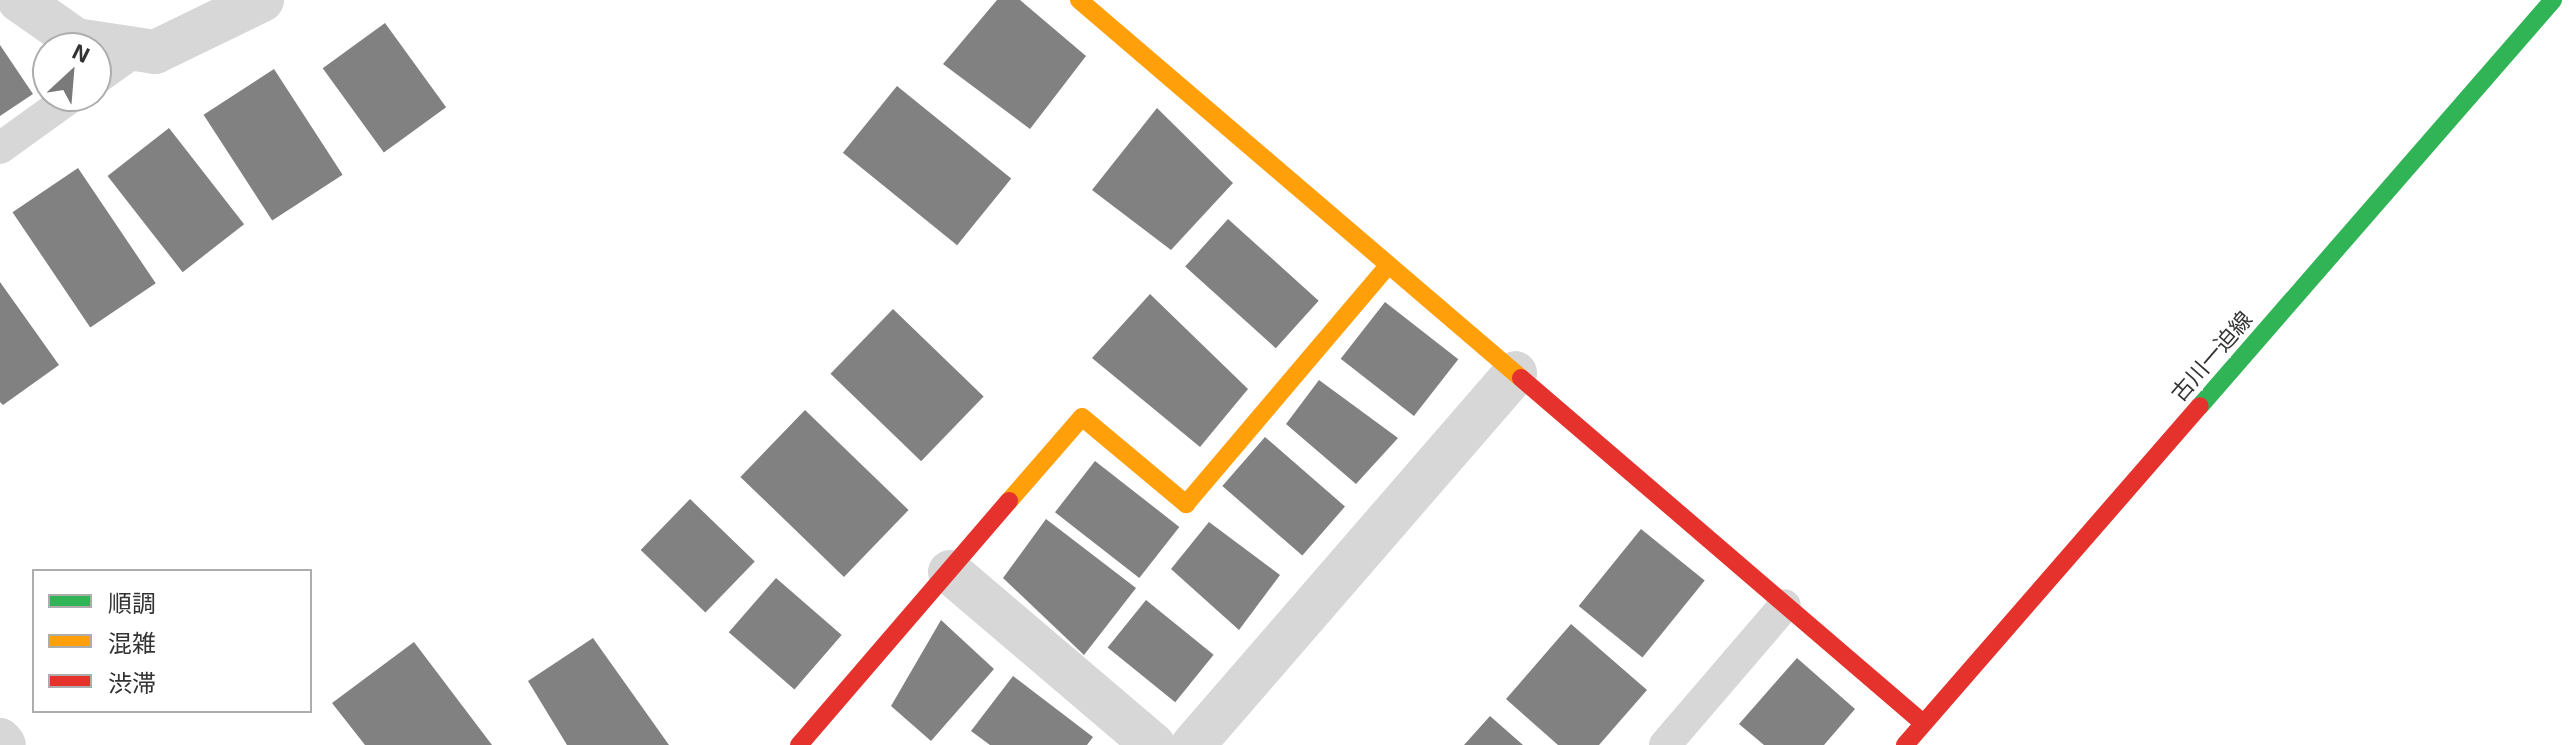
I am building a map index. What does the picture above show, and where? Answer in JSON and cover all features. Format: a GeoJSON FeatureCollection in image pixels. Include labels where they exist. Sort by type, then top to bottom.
{"type":"FeatureCollection","features":[{"type":"Feature","properties":{"kind":"street"},"geometry":{"type":"LineString","coordinates":[[19,0],[76,40],[155,52],[262,0]]}},
{"type":"Feature","properties":{"kind":"street"},"geometry":{"type":"LineString","coordinates":[[1079,0],[1923,723]]}},
{"type":"Feature","properties":{"kind":"street","name":"古川一迫線"},"geometry":{"type":"LineString","coordinates":[[1905,745],[2553,0]]}},
{"type":"Feature","properties":{"kind":"street"},"geometry":{"type":"LineString","coordinates":[[799,745],[1082,417],[1186,504],[1388,266]]}},
{"type":"Feature","properties":{"kind":"street"},"geometry":{"type":"LineString","coordinates":[[1193,745],[1515,373]]}},
{"type":"Feature","properties":{"kind":"street"},"geometry":{"type":"LineString","coordinates":[[950,572],[1153,745]]}},
{"type":"Feature","properties":{"kind":"street"},"geometry":{"type":"LineString","coordinates":[[0,740],[4,745]]}},
{"type":"Feature","properties":{"kind":"lane"},"geometry":{"type":"LineString","coordinates":[[112,68],[138,49]]}},
{"type":"Feature","properties":{"kind":"lane"},"geometry":{"type":"LineString","coordinates":[[0,148],[50,112]]}},
{"type":"Feature","properties":{"kind":"lane"},"geometry":{"type":"LineString","coordinates":[[1665,745],[1785,605]]}},
{"type":"Feature","properties":{"kind":"building"},"geometry":{"type":"Polygon","coordinates":[[[997,0],[1020,0],[1086,56],[1030,129],[943,64],[997,0]]]}},
{"type":"Feature","properties":{"kind":"building"},"geometry":{"type":"Polygon","coordinates":[[[385,23],[446,107],[384,152],[323,68],[385,23]]]}},
{"type":"Feature","properties":{"kind":"building"},"geometry":{"type":"Polygon","coordinates":[[[0,45],[32,95],[0,116],[0,45]]]}},
{"type":"Feature","properties":{"kind":"building"},"geometry":{"type":"Polygon","coordinates":[[[274,69],[343,175],[272,220],[204,115],[274,69]]]}},
{"type":"Feature","properties":{"kind":"building"},"geometry":{"type":"Polygon","coordinates":[[[897,86],[1011,179],[957,245],[843,153],[897,86]]]}},
{"type":"Feature","properties":{"kind":"building"},"geometry":{"type":"Polygon","coordinates":[[[1157,108],[1233,183],[1171,250],[1092,190],[1157,108]]]}},
{"type":"Feature","properties":{"kind":"building"},"geometry":{"type":"Polygon","coordinates":[[[169,128],[244,224],[183,272],[108,176],[169,128]]]}},
{"type":"Feature","properties":{"kind":"building"},"geometry":{"type":"Polygon","coordinates":[[[78,168],[156,283],[90,327],[13,212],[78,168]]]}},
{"type":"Feature","properties":{"kind":"building"},"geometry":{"type":"Polygon","coordinates":[[[1228,219],[1319,301],[1276,348],[1185,267],[1228,219]]]}},
{"type":"Feature","properties":{"kind":"building"},"geometry":{"type":"Polygon","coordinates":[[[0,282],[59,365],[3,405],[0,402],[0,282]]]}},
{"type":"Feature","properties":{"kind":"building"},"geometry":{"type":"Polygon","coordinates":[[[1150,294],[1248,389],[1200,447],[1092,358],[1150,294]]]}},
{"type":"Feature","properties":{"kind":"building"},"geometry":{"type":"Polygon","coordinates":[[[1385,302],[1458,359],[1414,416],[1341,359],[1385,302]]]}},
{"type":"Feature","properties":{"kind":"building"},"geometry":{"type":"Polygon","coordinates":[[[893,309],[984,397],[921,461],[830,374],[893,309]]]}},
{"type":"Feature","properties":{"kind":"building"},"geometry":{"type":"Polygon","coordinates":[[[1319,380],[1398,438],[1356,484],[1286,424],[1319,380]]]}},
{"type":"Feature","properties":{"kind":"building"},"geometry":{"type":"Polygon","coordinates":[[[805,410],[909,510],[844,577],[740,477],[805,410]]]}},
{"type":"Feature","properties":{"kind":"building"},"geometry":{"type":"Polygon","coordinates":[[[1265,437],[1345,507],[1302,556],[1222,486],[1265,437]]]}},
{"type":"Feature","properties":{"kind":"building"},"geometry":{"type":"Polygon","coordinates":[[[1095,461],[1179,527],[1139,578],[1055,512],[1095,461]]]}},
{"type":"Feature","properties":{"kind":"building"},"geometry":{"type":"Polygon","coordinates":[[[690,499],[755,562],[705,613],[641,550],[690,499]]]}},
{"type":"Feature","properties":{"kind":"building"},"geometry":{"type":"Polygon","coordinates":[[[1046,519],[1136,588],[1084,655],[1003,578],[1046,519]]]}},
{"type":"Feature","properties":{"kind":"building"},"geometry":{"type":"Polygon","coordinates":[[[1209,522],[1280,575],[1239,630],[1171,569],[1209,522]]]}},
{"type":"Feature","properties":{"kind":"building"},"geometry":{"type":"Polygon","coordinates":[[[1641,529],[1705,581],[1642,658],[1579,606],[1641,529]]]}},
{"type":"Feature","properties":{"kind":"building"},"geometry":{"type":"Polygon","coordinates":[[[776,578],[842,635],[794,689],[729,632],[776,578]]]}},
{"type":"Feature","properties":{"kind":"building"},"geometry":{"type":"Polygon","coordinates":[[[1146,600],[1214,655],[1175,702],[1108,647],[1146,600]]]}},
{"type":"Feature","properties":{"kind":"building"},"geometry":{"type":"Polygon","coordinates":[[[941,620],[994,669],[931,741],[891,706],[941,620]]]}},
{"type":"Feature","properties":{"kind":"building"},"geometry":{"type":"Polygon","coordinates":[[[1571,624],[1647,690],[1599,745],[1558,745],[1506,699],[1571,624]]]}},
{"type":"Feature","properties":{"kind":"building"},"geometry":{"type":"Polygon","coordinates":[[[593,638],[669,745],[567,745],[528,681],[593,638]]]}},
{"type":"Feature","properties":{"kind":"building"},"geometry":{"type":"Polygon","coordinates":[[[414,642],[492,745],[365,745],[332,703],[414,642]]]}},
{"type":"Feature","properties":{"kind":"building"},"geometry":{"type":"Polygon","coordinates":[[[1797,658],[1855,709],[1824,745],[1764,745],[1739,724],[1797,658]]]}},
{"type":"Feature","properties":{"kind":"building"},"geometry":{"type":"Polygon","coordinates":[[[1013,676],[1093,737],[1087,745],[990,745],[971,731],[1013,676]]]}},
{"type":"Feature","properties":{"kind":"building"},"geometry":{"type":"Polygon","coordinates":[[[1490,716],[1523,745],[1464,745],[1490,716]]]}},
{"type":"Feature","properties":{"kind":"traffic: fast"},"geometry":{"type":"LineString","coordinates":[[2200,406],[2553,0]]}},
{"type":"Feature","properties":{"kind":"traffic: slow"},"geometry":{"type":"LineString","coordinates":[[1079,0],[1521,378]]}},
{"type":"Feature","properties":{"kind":"traffic: slow"},"geometry":{"type":"LineString","coordinates":[[1009,501],[1082,417],[1186,504],[1388,266]]}},
{"type":"Feature","properties":{"kind":"traffic: jam"},"geometry":{"type":"LineString","coordinates":[[1521,378],[1923,723]]}},
{"type":"Feature","properties":{"kind":"traffic: jam"},"geometry":{"type":"LineString","coordinates":[[1905,745],[2200,406]]}},
{"type":"Feature","properties":{"kind":"traffic: jam"},"geometry":{"type":"LineString","coordinates":[[799,745],[1009,501]]}}]}
